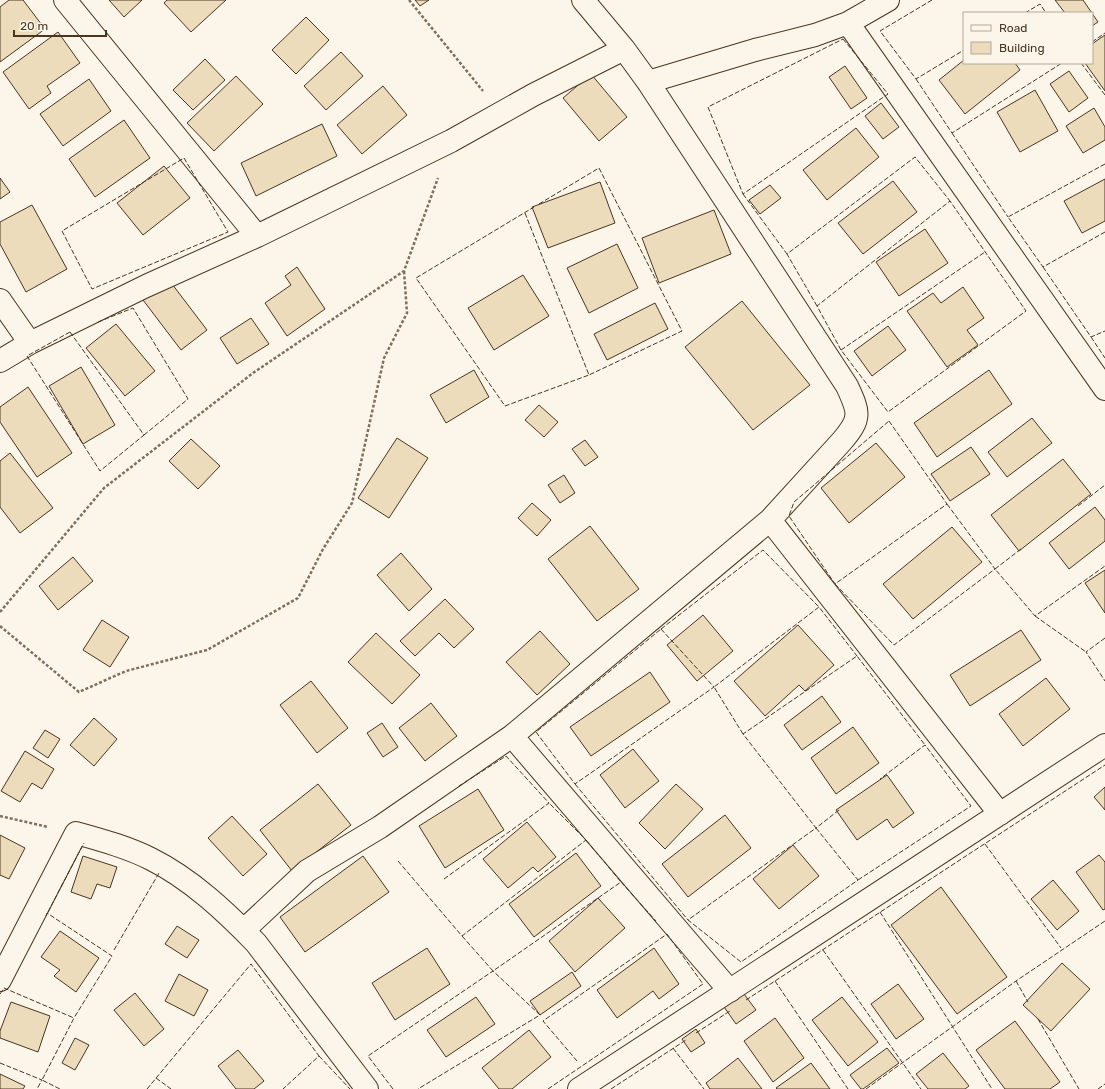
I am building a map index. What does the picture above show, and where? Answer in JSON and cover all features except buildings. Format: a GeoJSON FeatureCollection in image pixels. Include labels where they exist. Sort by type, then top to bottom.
{"type":"FeatureCollection","features":[{"type":"Feature","properties":{"kind":"street"},"geometry":{"type":"LineString","coordinates":[[65,0],[257,236]]}},
{"type":"Feature","properties":{"kind":"street"},"geometry":{"type":"LineString","coordinates":[[244,930],[307,871],[380,827],[512,736],[770,520],[852,430],[856,420],[857,407],[847,386],[648,82],[624,49],[583,0]]}},
{"type":"Feature","properties":{"kind":"street"},"geometry":{"type":"LineString","coordinates":[[648,82],[755,50],[815,35],[848,23],[888,0]]}},
{"type":"Feature","properties":{"kind":"street"},"geometry":{"type":"LineString","coordinates":[[848,23],[1105,390]]}},
{"type":"Feature","properties":{"kind":"street"},"geometry":{"type":"LineString","coordinates":[[0,362],[30,343],[146,286],[257,236],[451,141],[533,95],[624,49]]}},
{"type":"Feature","properties":{"kind":"street"},"geometry":{"type":"LineString","coordinates":[[0,300],[30,343]]}},
{"type":"Feature","properties":{"kind":"street"},"geometry":{"type":"LineString","coordinates":[[770,520],[1000,814]]}},
{"type":"Feature","properties":{"kind":"street"},"geometry":{"type":"LineString","coordinates":[[512,736],[730,990]]}},
{"type":"Feature","properties":{"kind":"street"},"geometry":{"type":"LineString","coordinates":[[579,1089],[1105,745]]}},
{"type":"Feature","properties":{"kind":"street"},"geometry":{"type":"LineString","coordinates":[[0,980],[76,833],[114,844],[151,859],[192,884],[244,930],[256,943],[297,999],[367,1089]]}},
{"type":"Feature","properties":{"kind":"path"},"geometry":{"type":"LineString","coordinates":[[409,0],[500,113]]}},
{"type":"Feature","properties":{"kind":"path"},"geometry":{"type":"LineString","coordinates":[[0,626],[79,692],[126,671],[207,650],[298,598],[323,549],[352,503],[384,358],[407,312],[404,271],[451,141]]}},
{"type":"Feature","properties":{"kind":"path"},"geometry":{"type":"LineString","coordinates":[[0,612],[104,488],[253,374],[404,271]]}},
{"type":"Feature","properties":{"kind":"path"},"geometry":{"type":"LineString","coordinates":[[0,816],[76,833]]}},
{"type":"Feature","properties":{"kind":"fence"},"geometry":{"type":"LineString","coordinates":[[932,0],[880,31],[916,79],[963,51]]}},
{"type":"Feature","properties":{"kind":"fence"},"geometry":{"type":"LineString","coordinates":[[1027,12],[1040,4],[1045,12]]}},
{"type":"Feature","properties":{"kind":"fence"},"geometry":{"type":"LineString","coordinates":[[1093,41],[1105,33]]}},
{"type":"Feature","properties":{"kind":"fence"},"geometry":{"type":"LineString","coordinates":[[843,39],[888,94],[743,194],[708,107],[843,39]]}},
{"type":"Feature","properties":{"kind":"fence"},"geometry":{"type":"LineString","coordinates":[[916,79],[952,133],[1060,64]]}},
{"type":"Feature","properties":{"kind":"fence"},"geometry":{"type":"LineString","coordinates":[[1082,64],[1105,95]]}},
{"type":"Feature","properties":{"kind":"fence"},"geometry":{"type":"LineString","coordinates":[[952,133],[1008,217]]}},
{"type":"Feature","properties":{"kind":"fence"},"geometry":{"type":"LineString","coordinates":[[817,306],[787,254],[915,157],[950,201]]}},
{"type":"Feature","properties":{"kind":"fence"},"geometry":{"type":"LineString","coordinates":[[184,158],[228,232],[92,289],[62,231],[184,158]]}},
{"type":"Feature","properties":{"kind":"fence"},"geometry":{"type":"LineString","coordinates":[[1105,164],[1008,217],[1043,267],[1105,232]]}},
{"type":"Feature","properties":{"kind":"fence"},"geometry":{"type":"LineString","coordinates":[[539,204],[599,168],[682,331],[589,375]]}},
{"type":"Feature","properties":{"kind":"fence"},"geometry":{"type":"LineString","coordinates":[[743,194],[787,254]]}},
{"type":"Feature","properties":{"kind":"fence"},"geometry":{"type":"LineString","coordinates":[[841,350],[817,306],[950,201],[1026,311],[888,412],[841,350],[985,252]]}},
{"type":"Feature","properties":{"kind":"fence"},"geometry":{"type":"LineString","coordinates":[[525,213],[589,375],[505,406],[416,278],[534,207]]}},
{"type":"Feature","properties":{"kind":"fence"},"geometry":{"type":"LineString","coordinates":[[1043,267],[1091,337],[1105,331]]}},
{"type":"Feature","properties":{"kind":"fence"},"geometry":{"type":"LineString","coordinates":[[98,322],[133,308],[188,399],[144,435]]}},
{"type":"Feature","properties":{"kind":"fence"},"geometry":{"type":"LineString","coordinates":[[70,332],[144,435],[100,471],[27,356],[70,332]]}},
{"type":"Feature","properties":{"kind":"fence"},"geometry":{"type":"LineString","coordinates":[[1091,337],[1105,358]]}},
{"type":"Feature","properties":{"kind":"fence"},"geometry":{"type":"LineString","coordinates":[[889,421],[947,504],[835,584],[789,516],[794,502],[889,421]]}},
{"type":"Feature","properties":{"kind":"fence"},"geometry":{"type":"LineString","coordinates":[[1078,506],[1105,485]]}},
{"type":"Feature","properties":{"kind":"fence"},"geometry":{"type":"LineString","coordinates":[[835,584],[894,645],[995,569],[947,504]]}},
{"type":"Feature","properties":{"kind":"fence"},"geometry":{"type":"LineString","coordinates":[[1021,549],[995,569],[1035,616],[1105,566]]}},
{"type":"Feature","properties":{"kind":"fence"},"geometry":{"type":"LineString","coordinates":[[661,629],[763,550],[819,607]]}},
{"type":"Feature","properties":{"kind":"fence"},"geometry":{"type":"LineString","coordinates":[[743,734],[714,687],[819,607],[857,656]]}},
{"type":"Feature","properties":{"kind":"fence"},"geometry":{"type":"LineString","coordinates":[[1035,616],[1086,652]]}},
{"type":"Feature","properties":{"kind":"fence"},"geometry":{"type":"LineString","coordinates":[[661,629],[714,687],[575,784],[536,732],[661,629]]}},
{"type":"Feature","properties":{"kind":"fence"},"geometry":{"type":"LineString","coordinates":[[1105,638],[1086,652],[1105,681]]}},
{"type":"Feature","properties":{"kind":"fence"},"geometry":{"type":"LineString","coordinates":[[839,810],[816,828],[743,734],[857,656],[925,745]]}},
{"type":"Feature","properties":{"kind":"fence"},"geometry":{"type":"LineString","coordinates":[[858,880],[971,806],[925,745],[880,779]]}},
{"type":"Feature","properties":{"kind":"fence"},"geometry":{"type":"LineString","coordinates":[[444,879],[549,803],[506,756],[459,786]]}},
{"type":"Feature","properties":{"kind":"fence"},"geometry":{"type":"LineString","coordinates":[[746,1000],[1105,765]]}},
{"type":"Feature","properties":{"kind":"fence"},"geometry":{"type":"LineString","coordinates":[[575,784],[688,920]]}},
{"type":"Feature","properties":{"kind":"fence"},"geometry":{"type":"LineString","coordinates":[[398,861],[462,936],[586,840],[549,803]]}},
{"type":"Feature","properties":{"kind":"fence"},"geometry":{"type":"LineString","coordinates":[[816,828],[858,880],[741,962],[688,920],[816,828]]}},
{"type":"Feature","properties":{"kind":"fence"},"geometry":{"type":"LineString","coordinates":[[586,840],[621,882]]}},
{"type":"Feature","properties":{"kind":"fence"},"geometry":{"type":"LineString","coordinates":[[48,912],[84,843]]}},
{"type":"Feature","properties":{"kind":"fence"},"geometry":{"type":"LineString","coordinates":[[985,844],[1061,948]]}},
{"type":"Feature","properties":{"kind":"fence"},"geometry":{"type":"LineString","coordinates":[[114,950],[159,873]]}},
{"type":"Feature","properties":{"kind":"fence"},"geometry":{"type":"LineString","coordinates":[[462,936],[493,971],[621,882],[656,921]]}},
{"type":"Feature","properties":{"kind":"fence"},"geometry":{"type":"LineString","coordinates":[[880,912],[992,1089]]}},
{"type":"Feature","properties":{"kind":"fence"},"geometry":{"type":"LineString","coordinates":[[46,916],[47,913],[112,956],[74,1018]]}},
{"type":"Feature","properties":{"kind":"fence"},"geometry":{"type":"LineString","coordinates":[[866,1089],[1016,981],[1105,921]]}},
{"type":"Feature","properties":{"kind":"fence"},"geometry":{"type":"LineString","coordinates":[[548,1089],[703,984],[667,934],[543,1021],[577,1061]]}},
{"type":"Feature","properties":{"kind":"fence"},"geometry":{"type":"LineString","coordinates":[[823,950],[921,1089]]}},
{"type":"Feature","properties":{"kind":"fence"},"geometry":{"type":"LineString","coordinates":[[147,1089],[251,964],[319,1056],[283,1089]]}},
{"type":"Feature","properties":{"kind":"fence"},"geometry":{"type":"LineString","coordinates":[[393,1089],[368,1056],[493,971],[540,1015],[418,1089]]}},
{"type":"Feature","properties":{"kind":"fence"},"geometry":{"type":"LineString","coordinates":[[775,981],[848,1089]]}},
{"type":"Feature","properties":{"kind":"fence"},"geometry":{"type":"LineString","coordinates":[[1016,981],[1028,1002]]}},
{"type":"Feature","properties":{"kind":"fence"},"geometry":{"type":"LineString","coordinates":[[0,994],[4,988],[74,1018],[42,1080],[60,1089]]}},
{"type":"Feature","properties":{"kind":"fence"},"geometry":{"type":"LineString","coordinates":[[696,1033],[730,1011]]}},
{"type":"Feature","properties":{"kind":"fence"},"geometry":{"type":"LineString","coordinates":[[1038,1019],[1079,1089]]}},
{"type":"Feature","properties":{"kind":"fence"},"geometry":{"type":"LineString","coordinates":[[611,1089],[686,1040]]}},
{"type":"Feature","properties":{"kind":"fence"},"geometry":{"type":"LineString","coordinates":[[673,1048],[704,1089]]}},
{"type":"Feature","properties":{"kind":"fence"},"geometry":{"type":"LineString","coordinates":[[319,1056],[350,1089]]}},
{"type":"Feature","properties":{"kind":"fence"},"geometry":{"type":"LineString","coordinates":[[0,1063],[42,1080],[37,1089]]}},
{"type":"Feature","properties":{"kind":"fence"},"geometry":{"type":"LineString","coordinates":[[156,1078],[171,1089]]}},
{"type":"Feature","properties":{"kind":"fence"},"geometry":{"type":"LineString","coordinates":[[1098,1089],[1105,1084]]}}]}
